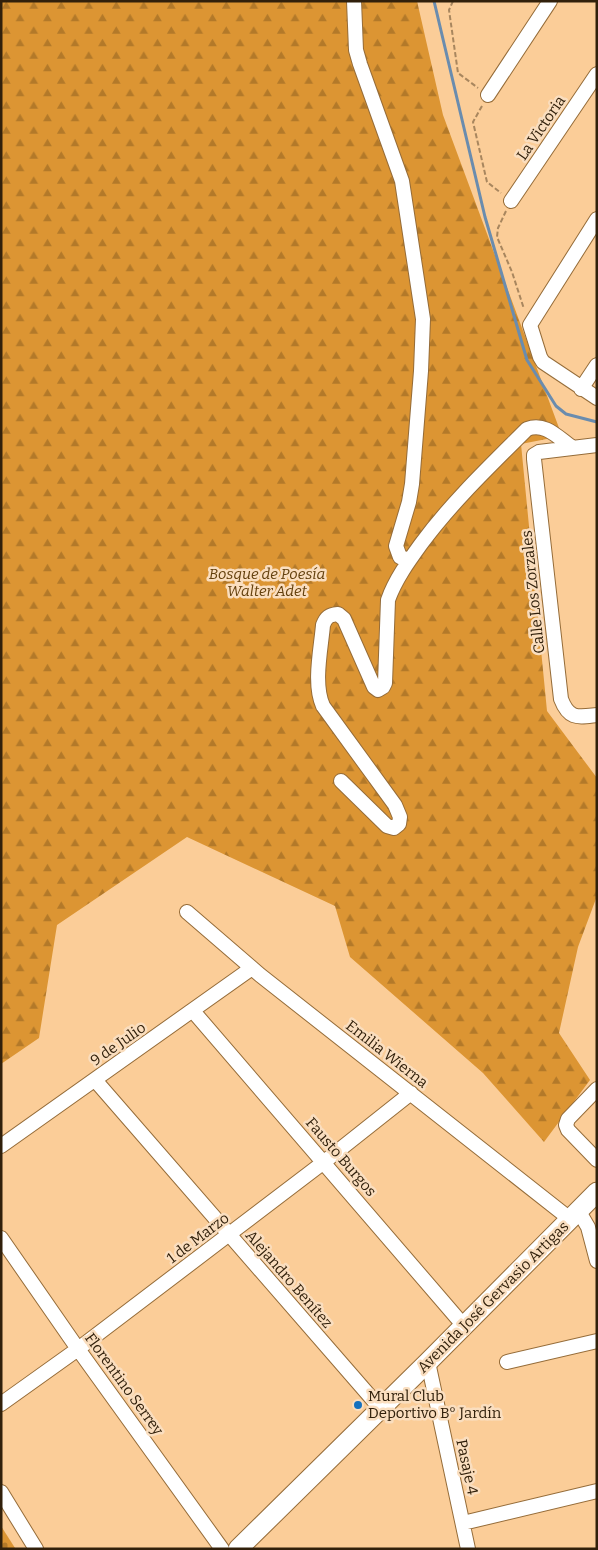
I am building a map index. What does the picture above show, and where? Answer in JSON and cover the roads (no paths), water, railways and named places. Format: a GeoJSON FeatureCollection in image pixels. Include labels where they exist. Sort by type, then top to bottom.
{"type":"FeatureCollection","features":[{"type":"Feature","properties":{"kind":"main road","name":"Avenida José Gervasio Artigas"},"geometry":{"type":"LineString","coordinates":[[238,1549],[381,1409],[597,1192]]}},
{"type":"Feature","properties":{"kind":"street"},"geometry":{"type":"LineString","coordinates":[[354,1],[356,50],[402,181],[423,319],[422,371],[412,484],[409,502],[396,546],[400,557],[409,560]]}},
{"type":"Feature","properties":{"kind":"street"},"geometry":{"type":"LineString","coordinates":[[488,95],[550,1]]}},
{"type":"Feature","properties":{"kind":"street","name":"La Victoria"},"geometry":{"type":"LineString","coordinates":[[511,201],[597,74]]}},
{"type":"Feature","properties":{"kind":"street"},"geometry":{"type":"LineString","coordinates":[[597,219],[530,325],[543,362],[597,398]]}},
{"type":"Feature","properties":{"kind":"street"},"geometry":{"type":"LineString","coordinates":[[581,389],[597,365]]}},
{"type":"Feature","properties":{"kind":"street"},"geometry":{"type":"LineString","coordinates":[[341,781],[387,826],[394,828],[399,824],[398,811],[319,698],[318,688],[323,625],[326,617],[338,614],[344,620],[374,687],[378,690],[383,687],[385,683],[388,600],[409,560],[450,507],[527,429],[535,426],[544,427],[573,448],[597,445]]}},
{"type":"Feature","properties":{"kind":"street","name":"Calle Los Zorzales"},"geometry":{"type":"LineString","coordinates":[[573,448],[538,452],[534,455],[561,700],[566,711],[571,715],[579,717],[597,715]]}},
{"type":"Feature","properties":{"kind":"street","name":"Emilia Wierna"},"geometry":{"type":"LineString","coordinates":[[187,912],[252,968],[411,1093],[574,1214]]}},
{"type":"Feature","properties":{"kind":"street","name":"9 de Julio"},"geometry":{"type":"LineString","coordinates":[[1,1146],[252,968]]}},
{"type":"Feature","properties":{"kind":"street","name":"Fausto Burgos"},"geometry":{"type":"LineString","coordinates":[[193,1011],[464,1326]]}},
{"type":"Feature","properties":{"kind":"street","name":"Alejandro Benítez"},"geometry":{"type":"LineString","coordinates":[[95,1080],[381,1409]]}},
{"type":"Feature","properties":{"kind":"street"},"geometry":{"type":"LineString","coordinates":[[597,1089],[568,1119],[566,1125],[568,1130],[597,1160]]}},
{"type":"Feature","properties":{"kind":"street","name":"1 de Marzo"},"geometry":{"type":"LineString","coordinates":[[1,1404],[78,1349],[324,1162],[411,1093]]}},
{"type":"Feature","properties":{"kind":"street"},"geometry":{"type":"LineString","coordinates":[[574,1214],[588,1228],[597,1261]]}},
{"type":"Feature","properties":{"kind":"street","name":"Florentino Serrey"},"geometry":{"type":"LineString","coordinates":[[1,1238],[78,1349],[222,1549]]}},
{"type":"Feature","properties":{"kind":"street"},"geometry":{"type":"LineString","coordinates":[[507,1362],[597,1341]]}},
{"type":"Feature","properties":{"kind":"street","name":"Pasaje 4"},"geometry":{"type":"LineString","coordinates":[[428,1362],[468,1549]]}},
{"type":"Feature","properties":{"kind":"street"},"geometry":{"type":"LineString","coordinates":[[463,1522],[597,1490]]}},
{"type":"Feature","properties":{"kind":"street"},"geometry":{"type":"LineString","coordinates":[[1,1492],[36,1549]]}},
{"type":"Feature","properties":{"kind":"waterway"},"geometry":{"type":"LineString","coordinates":[[434,1],[485,217],[527,360],[556,406],[566,414],[597,422]]}},
{"type":"Feature","properties":{"kind":"place","name":"Mural Club Deportivo B° Jardín"},"geometry":{"type":"Point","coordinates":[358,1405]}},
{"type":"Feature","properties":{"kind":"park label","name":"Bosque de Poesía Walter Adet"},"geometry":{"type":"Point","coordinates":[267,582]}}]}
